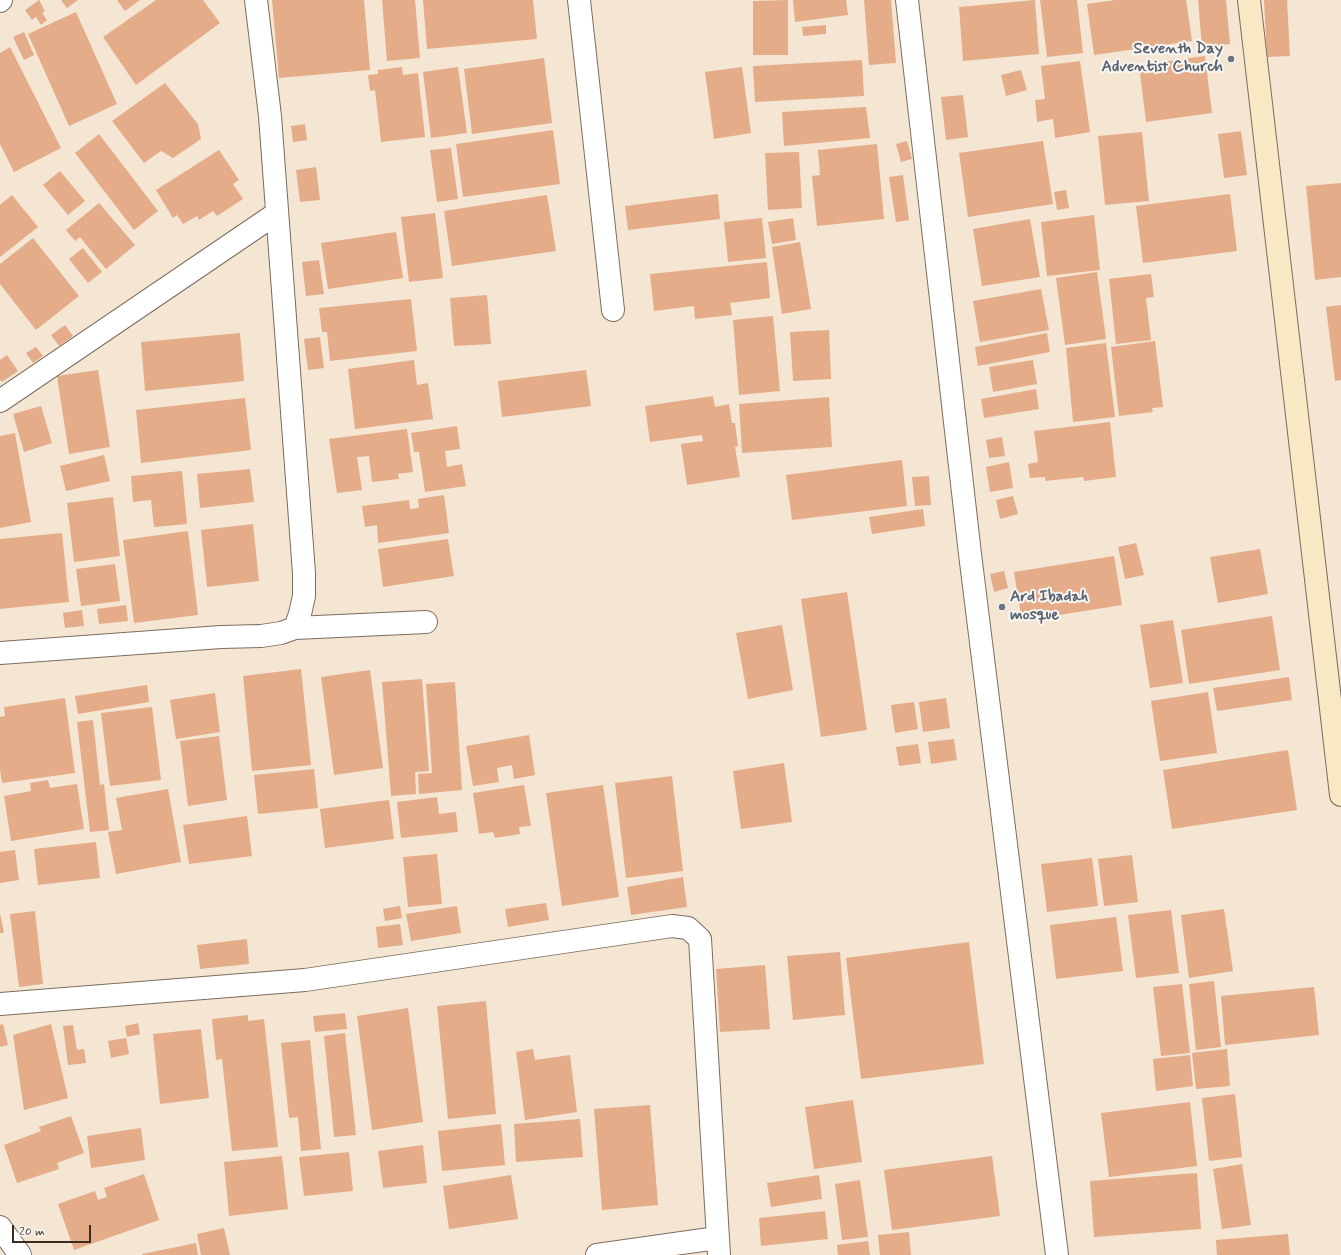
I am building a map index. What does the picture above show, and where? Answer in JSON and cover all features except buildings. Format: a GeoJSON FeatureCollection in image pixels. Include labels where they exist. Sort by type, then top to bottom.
{"type":"FeatureCollection","features":[{"type":"Feature","properties":{"kind":"street"},"geometry":{"type":"LineString","coordinates":[[256,0],[270,116],[276,213],[304,573],[304,596],[295,628]]}},
{"type":"Feature","properties":{"kind":"street"},"geometry":{"type":"LineString","coordinates":[[579,0],[613,310]]}},
{"type":"Feature","properties":{"kind":"street"},"geometry":{"type":"LineString","coordinates":[[907,0],[970,562],[1057,1255]]}},
{"type":"Feature","properties":{"kind":"street"},"geometry":{"type":"LineString","coordinates":[[1249,0],[1341,794]]}},
{"type":"Feature","properties":{"kind":"street"},"geometry":{"type":"LineString","coordinates":[[0,401],[276,213]]}},
{"type":"Feature","properties":{"kind":"street"},"geometry":{"type":"LineString","coordinates":[[0,653],[221,637],[261,636],[281,633],[295,628],[426,622]]}},
{"type":"Feature","properties":{"kind":"street"},"geometry":{"type":"LineString","coordinates":[[0,1004],[305,980],[672,926],[688,928],[700,939],[718,1247],[596,1255]]}},
{"type":"Feature","properties":{"kind":"street"},"geometry":{"type":"LineString","coordinates":[[0,1227],[20,1255]]}},
{"type":"Feature","properties":{"kind":"place","name":"Seventh Day Adventist Church"},"geometry":{"type":"Point","coordinates":[1231,59]}},
{"type":"Feature","properties":{"kind":"place","name":"Ard Ibadah mosque"},"geometry":{"type":"Point","coordinates":[1002,607]}}]}
